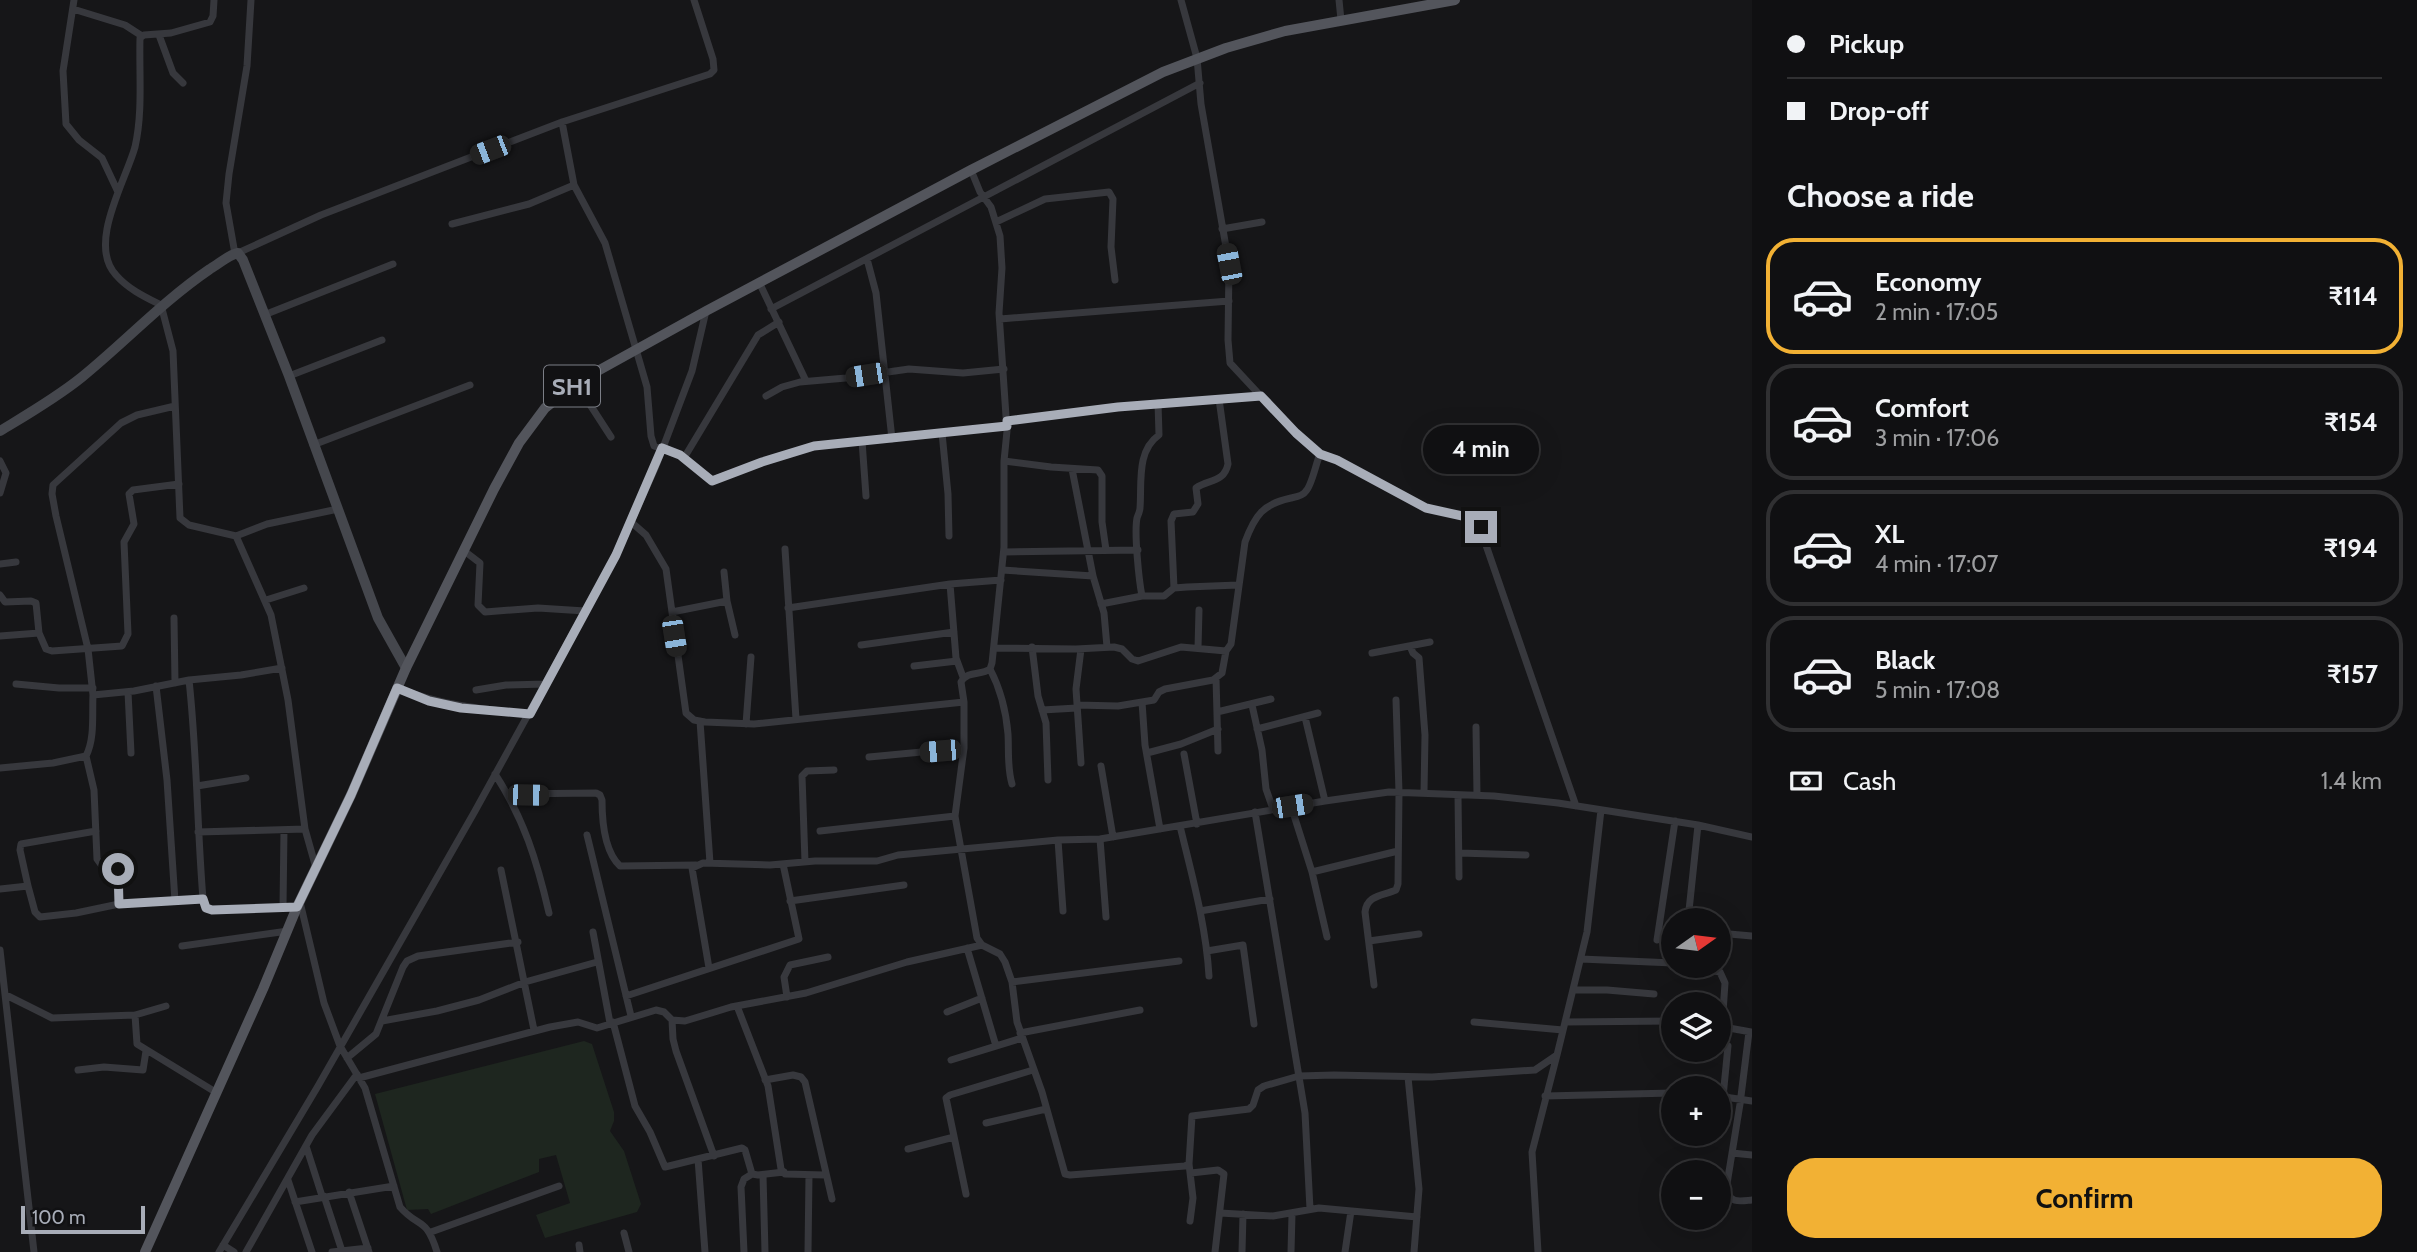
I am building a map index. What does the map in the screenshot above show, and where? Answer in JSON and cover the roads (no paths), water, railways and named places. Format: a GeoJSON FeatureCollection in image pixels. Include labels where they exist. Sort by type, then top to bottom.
{"type":"FeatureCollection","features":[{"type":"Feature","properties":{"kind":"main road","name":"SH1"},"geometry":{"type":"LineString","coordinates":[[145,1252],[406,668],[519,443],[545,408],[576,383],[706,311],[1128,88],[1197,58],[1284,31],[1417,3],[1455,0]]}},
{"type":"Feature","properties":{"kind":"street"},"geometry":{"type":"LineString","coordinates":[[74,0],[63,71],[66,124],[79,140],[102,158],[118,192]]}},
{"type":"Feature","properties":{"kind":"street"},"geometry":{"type":"LineString","coordinates":[[73,9],[125,25],[142,36],[210,22],[214,0]]}},
{"type":"Feature","properties":{"kind":"street"},"geometry":{"type":"LineString","coordinates":[[251,0],[247,66],[226,203],[236,254],[243,260],[289,376],[378,618],[406,668]]}},
{"type":"Feature","properties":{"kind":"street"},"geometry":{"type":"LineString","coordinates":[[0,430],[65,390],[161,305],[236,254],[321,215],[562,122],[710,74],[714,70],[713,59],[694,0]]}},
{"type":"Feature","properties":{"kind":"street"},"geometry":{"type":"LineString","coordinates":[[1181,0],[1197,58],[1200,104],[1229,264],[1230,363],[1296,433],[1320,454],[1337,460],[1426,508],[1478,522],[1576,806]]}},
{"type":"Feature","properties":{"kind":"street"},"geometry":{"type":"LineString","coordinates":[[1339,0],[1340,20]]}},
{"type":"Feature","properties":{"kind":"street"},"geometry":{"type":"LineString","coordinates":[[159,34],[173,73],[183,83]]}},
{"type":"Feature","properties":{"kind":"street"},"geometry":{"type":"LineString","coordinates":[[142,36],[135,144],[113,204],[106,241],[109,265],[114,274],[126,285],[161,305],[173,351],[178,509],[184,522],[236,536],[267,524],[338,509]]}},
{"type":"Feature","properties":{"kind":"street"},"geometry":{"type":"LineString","coordinates":[[771,309],[1200,83]]}},
{"type":"Feature","properties":{"kind":"street"},"geometry":{"type":"LineString","coordinates":[[562,122],[574,185],[605,243],[647,387],[652,442],[684,458],[712,481],[814,446],[942,433],[1158,403],[1261,396]]}},
{"type":"Feature","properties":{"kind":"street"},"geometry":{"type":"LineString","coordinates":[[971,170],[991,207],[1000,236],[1000,319],[1007,423],[1004,460],[1004,552],[995,648],[990,669],[1002,696],[1008,733],[1007,765],[1012,784]]}},
{"type":"Feature","properties":{"kind":"street"},"geometry":{"type":"LineString","coordinates":[[452,223],[529,204],[574,185]]}},
{"type":"Feature","properties":{"kind":"street"},"geometry":{"type":"LineString","coordinates":[[996,222],[1045,199],[1109,192],[1113,199],[1111,247],[1115,281]]}},
{"type":"Feature","properties":{"kind":"street"},"geometry":{"type":"LineString","coordinates":[[1222,229],[1262,222]]}},
{"type":"Feature","properties":{"kind":"street"},"geometry":{"type":"LineString","coordinates":[[867,260],[876,293],[892,439]]}},
{"type":"Feature","properties":{"kind":"street"},"geometry":{"type":"LineString","coordinates":[[264,315],[393,264]]}},
{"type":"Feature","properties":{"kind":"street"},"geometry":{"type":"LineString","coordinates":[[759,282],[806,381]]}},
{"type":"Feature","properties":{"kind":"street"},"geometry":{"type":"LineString","coordinates":[[1000,319],[1229,302]]}},
{"type":"Feature","properties":{"kind":"street"},"geometry":{"type":"LineString","coordinates":[[234,1252],[221,1248],[259,1188],[530,714],[631,522],[692,371],[706,311]]}},
{"type":"Feature","properties":{"kind":"street"},"geometry":{"type":"LineString","coordinates":[[684,458],[758,335],[779,322]]}},
{"type":"Feature","properties":{"kind":"street"},"geometry":{"type":"LineString","coordinates":[[289,376],[382,340]]}},
{"type":"Feature","properties":{"kind":"street"},"geometry":{"type":"LineString","coordinates":[[766,396],[782,387],[806,381],[885,372],[921,368],[963,373],[1004,369]]}},
{"type":"Feature","properties":{"kind":"street"},"geometry":{"type":"LineString","coordinates":[[576,383],[611,437]]}},
{"type":"Feature","properties":{"kind":"street"},"geometry":{"type":"LineString","coordinates":[[313,445],[470,385]]}},
{"type":"Feature","properties":{"kind":"street"},"geometry":{"type":"LineString","coordinates":[[1174,588],[1171,522],[1174,514],[1193,512],[1198,504],[1196,488],[1221,479],[1228,464],[1219,399]]}},
{"type":"Feature","properties":{"kind":"street"},"geometry":{"type":"LineString","coordinates":[[1142,596],[1137,519],[1140,507],[1140,475],[1147,447],[1159,435],[1158,403]]}},
{"type":"Feature","properties":{"kind":"street"},"geometry":{"type":"LineString","coordinates":[[119,904],[118,870],[99,863],[94,785],[86,756],[92,725],[93,692],[88,649],[56,516],[53,485],[121,423],[137,415],[175,406]]}},
{"type":"Feature","properties":{"kind":"street"},"geometry":{"type":"LineString","coordinates":[[942,433],[949,536]]}},
{"type":"Feature","properties":{"kind":"street"},"geometry":{"type":"LineString","coordinates":[[862,441],[866,496]]}},
{"type":"Feature","properties":{"kind":"street"},"geometry":{"type":"LineString","coordinates":[[1042,709],[1118,706],[1154,700],[1159,692],[1165,689],[1216,678],[1222,673],[1226,651],[1231,644],[1238,585],[1250,527],[1271,502],[1300,496],[1307,491],[1320,454]]}},
{"type":"Feature","properties":{"kind":"street"},"geometry":{"type":"LineString","coordinates":[[1004,460],[1098,470],[1102,476],[1102,522],[1106,550]]}},
{"type":"Feature","properties":{"kind":"street"},"geometry":{"type":"LineString","coordinates":[[0,461],[6,472],[0,493]]}},
{"type":"Feature","properties":{"kind":"street"},"geometry":{"type":"LineString","coordinates":[[1072,469],[1093,576],[1106,625],[1107,647]]}},
{"type":"Feature","properties":{"kind":"street"},"geometry":{"type":"LineString","coordinates":[[0,595],[5,601],[36,603],[39,633],[47,650],[118,648],[125,643],[127,612],[124,542],[134,524],[128,498],[130,491],[179,484]]}},
{"type":"Feature","properties":{"kind":"street"},"geometry":{"type":"LineString","coordinates":[[631,522],[646,535],[663,560],[668,577],[686,713],[694,720],[746,723],[893,711],[964,702]]}},
{"type":"Feature","properties":{"kind":"street"},"geometry":{"type":"LineString","coordinates":[[236,536],[266,600],[282,668],[305,829],[316,868]]}},
{"type":"Feature","properties":{"kind":"street"},"geometry":{"type":"LineString","coordinates":[[785,549],[796,719]]}},
{"type":"Feature","properties":{"kind":"street"},"geometry":{"type":"LineString","coordinates":[[463,550],[480,563],[478,606],[481,611],[538,608],[586,611]]}},
{"type":"Feature","properties":{"kind":"street"},"geometry":{"type":"LineString","coordinates":[[1004,552],[1139,550]]}},
{"type":"Feature","properties":{"kind":"street"},"geometry":{"type":"LineString","coordinates":[[0,564],[16,562]]}},
{"type":"Feature","properties":{"kind":"street"},"geometry":{"type":"LineString","coordinates":[[1002,570],[1093,576]]}},
{"type":"Feature","properties":{"kind":"street"},"geometry":{"type":"LineString","coordinates":[[724,572],[735,635]]}},
{"type":"Feature","properties":{"kind":"street"},"geometry":{"type":"LineString","coordinates":[[789,607],[950,584],[1001,580]]}},
{"type":"Feature","properties":{"kind":"street"},"geometry":{"type":"LineString","coordinates":[[950,584],[957,661],[964,677]]}},
{"type":"Feature","properties":{"kind":"street"},"geometry":{"type":"LineString","coordinates":[[1101,604],[1142,596],[1164,596],[1174,588],[1238,585]]}},
{"type":"Feature","properties":{"kind":"street"},"geometry":{"type":"LineString","coordinates":[[266,600],[304,589]]}},
{"type":"Feature","properties":{"kind":"street"},"geometry":{"type":"LineString","coordinates":[[672,612],[727,601]]}},
{"type":"Feature","properties":{"kind":"street"},"geometry":{"type":"LineString","coordinates":[[1198,648],[1199,610]]}},
{"type":"Feature","properties":{"kind":"street"},"geometry":{"type":"LineString","coordinates":[[174,618],[175,682]]}},
{"type":"Feature","properties":{"kind":"street"},"geometry":{"type":"LineString","coordinates":[[861,645],[954,632]]}},
{"type":"Feature","properties":{"kind":"street"},"geometry":{"type":"LineString","coordinates":[[0,635],[39,633]]}},
{"type":"Feature","properties":{"kind":"street"},"geometry":{"type":"LineString","coordinates":[[1373,653],[1430,642]]}},
{"type":"Feature","properties":{"kind":"street"},"geometry":{"type":"LineString","coordinates":[[1410,646],[1419,658],[1425,735],[1424,793]]}},
{"type":"Feature","properties":{"kind":"street"},"geometry":{"type":"LineString","coordinates":[[1032,647],[1038,696],[1046,723],[1048,780]]}},
{"type":"Feature","properties":{"kind":"street"},"geometry":{"type":"LineString","coordinates":[[995,648],[1107,647],[1122,649],[1126,655],[1138,661],[1181,647],[1226,651]]}},
{"type":"Feature","properties":{"kind":"street"},"geometry":{"type":"LineString","coordinates":[[1081,649],[1077,707],[1081,763]]}},
{"type":"Feature","properties":{"kind":"street"},"geometry":{"type":"LineString","coordinates":[[746,723],[751,657]]}},
{"type":"Feature","properties":{"kind":"street"},"geometry":{"type":"LineString","coordinates":[[914,666],[957,661]]}},
{"type":"Feature","properties":{"kind":"street"},"geometry":{"type":"LineString","coordinates":[[16,684],[93,692],[128,692],[175,682],[282,668]]}},
{"type":"Feature","properties":{"kind":"street"},"geometry":{"type":"LineString","coordinates":[[990,669],[964,677],[961,682],[964,748],[955,816],[977,938],[982,945],[1000,954],[1012,982],[1017,1022],[1065,1174],[1189,1164]]}},
{"type":"Feature","properties":{"kind":"street"},"geometry":{"type":"LineString","coordinates":[[1216,678],[1219,751]]}},
{"type":"Feature","properties":{"kind":"street"},"geometry":{"type":"LineString","coordinates":[[189,680],[198,832],[206,908],[212,910],[299,905],[324,1003],[340,1046],[372,1106],[400,1207],[431,1232],[437,1252]]}},
{"type":"Feature","properties":{"kind":"street"},"geometry":{"type":"LineString","coordinates":[[476,690],[506,685],[546,684]]}},
{"type":"Feature","properties":{"kind":"street"},"geometry":{"type":"LineString","coordinates":[[156,687],[171,825],[175,901]]}},
{"type":"Feature","properties":{"kind":"street"},"geometry":{"type":"LineString","coordinates":[[397,688],[429,701],[461,708],[530,714]]}},
{"type":"Feature","properties":{"kind":"street"},"geometry":{"type":"LineString","coordinates":[[128,692],[131,753]]}},
{"type":"Feature","properties":{"kind":"street"},"geometry":{"type":"LineString","coordinates":[[1217,712],[1271,699]]}},
{"type":"Feature","properties":{"kind":"street"},"geometry":{"type":"LineString","coordinates":[[1374,985],[1366,904],[1373,897],[1396,890],[1399,793],[1396,700]]}},
{"type":"Feature","properties":{"kind":"street"},"geometry":{"type":"LineString","coordinates":[[1142,702],[1147,753],[1160,829]]}},
{"type":"Feature","properties":{"kind":"street"},"geometry":{"type":"LineString","coordinates":[[1252,705],[1263,775],[1273,809]]}},
{"type":"Feature","properties":{"kind":"street"},"geometry":{"type":"LineString","coordinates":[[1257,729],[1318,713]]}},
{"type":"Feature","properties":{"kind":"street"},"geometry":{"type":"LineString","coordinates":[[1305,717],[1325,801]]}},
{"type":"Feature","properties":{"kind":"street"},"geometry":{"type":"LineString","coordinates":[[700,721],[710,863]]}},
{"type":"Feature","properties":{"kind":"street"},"geometry":{"type":"LineString","coordinates":[[1476,727],[1477,795]]}},
{"type":"Feature","properties":{"kind":"street"},"geometry":{"type":"LineString","coordinates":[[1147,753],[1181,744],[1218,729]]}},
{"type":"Feature","properties":{"kind":"street"},"geometry":{"type":"LineString","coordinates":[[869,757],[964,748]]}},
{"type":"Feature","properties":{"kind":"street"},"geometry":{"type":"LineString","coordinates":[[1184,754],[1197,824]]}},
{"type":"Feature","properties":{"kind":"street"},"geometry":{"type":"LineString","coordinates":[[0,768],[46,764],[86,756]]}},
{"type":"Feature","properties":{"kind":"street"},"geometry":{"type":"LineString","coordinates":[[1101,766],[1113,837]]}},
{"type":"Feature","properties":{"kind":"street"},"geometry":{"type":"LineString","coordinates":[[805,862],[802,776],[807,771],[834,770]]}},
{"type":"Feature","properties":{"kind":"street"},"geometry":{"type":"LineString","coordinates":[[495,774],[522,819],[539,868],[549,913]]}},
{"type":"Feature","properties":{"kind":"street"},"geometry":{"type":"LineString","coordinates":[[197,786],[246,778]]}},
{"type":"Feature","properties":{"kind":"street"},"geometry":{"type":"LineString","coordinates":[[509,794],[600,795],[605,833],[612,855],[620,866],[877,860],[898,855],[960,849],[1100,839],[1292,806],[1399,793],[1477,795],[1576,806],[1698,825],[1752,837]]}},
{"type":"Feature","properties":{"kind":"street"},"geometry":{"type":"LineString","coordinates":[[1458,794],[1459,877]]}},
{"type":"Feature","properties":{"kind":"street"},"geometry":{"type":"LineString","coordinates":[[1292,806],[1312,872],[1327,937]]}},
{"type":"Feature","properties":{"kind":"street"},"geometry":{"type":"LineString","coordinates":[[1538,1252],[1532,1152],[1587,932],[1601,810]]}},
{"type":"Feature","properties":{"kind":"street"},"geometry":{"type":"LineString","coordinates":[[1255,812],[1306,1113],[1310,1209]]}},
{"type":"Feature","properties":{"kind":"street"},"geometry":{"type":"LineString","coordinates":[[820,831],[955,816]]}},
{"type":"Feature","properties":{"kind":"street"},"geometry":{"type":"LineString","coordinates":[[1657,940],[1675,821]]}},
{"type":"Feature","properties":{"kind":"street"},"geometry":{"type":"LineString","coordinates":[[1689,908],[1698,825]]}},
{"type":"Feature","properties":{"kind":"street"},"geometry":{"type":"LineString","coordinates":[[1181,826],[1200,911],[1209,976]]}},
{"type":"Feature","properties":{"kind":"street"},"geometry":{"type":"LineString","coordinates":[[198,832],[305,829]]}},
{"type":"Feature","properties":{"kind":"street"},"geometry":{"type":"LineString","coordinates":[[283,907],[284,830]]}},
{"type":"Feature","properties":{"kind":"street"},"geometry":{"type":"LineString","coordinates":[[96,831],[21,844],[28,886],[35,912],[40,917],[119,904],[203,899]]}},
{"type":"Feature","properties":{"kind":"street"},"geometry":{"type":"LineString","coordinates":[[587,835],[631,1016]]}},
{"type":"Feature","properties":{"kind":"street"},"geometry":{"type":"LineString","coordinates":[[1100,839],[1106,917]]}},
{"type":"Feature","properties":{"kind":"street"},"geometry":{"type":"LineString","coordinates":[[1058,840],[1063,911]]}},
{"type":"Feature","properties":{"kind":"street"},"geometry":{"type":"LineString","coordinates":[[1312,872],[1398,851]]}},
{"type":"Feature","properties":{"kind":"street"},"geometry":{"type":"LineString","coordinates":[[1459,853],[1526,855]]}},
{"type":"Feature","properties":{"kind":"street"},"geometry":{"type":"LineString","coordinates":[[696,864],[692,868],[709,968]]}},
{"type":"Feature","properties":{"kind":"street"},"geometry":{"type":"LineString","coordinates":[[626,996],[799,939],[783,864]]}},
{"type":"Feature","properties":{"kind":"street"},"geometry":{"type":"LineString","coordinates":[[501,870],[534,1030]]}},
{"type":"Feature","properties":{"kind":"street"},"geometry":{"type":"LineString","coordinates":[[790,901],[904,885]]}},
{"type":"Feature","properties":{"kind":"street"},"geometry":{"type":"LineString","coordinates":[[0,889],[28,886]]}},
{"type":"Feature","properties":{"kind":"street"},"geometry":{"type":"LineString","coordinates":[[1200,911],[1270,899]]}},
{"type":"Feature","properties":{"kind":"street"},"geometry":{"type":"LineString","coordinates":[[182,946],[288,930]]}},
{"type":"Feature","properties":{"kind":"street"},"geometry":{"type":"LineString","coordinates":[[593,932],[611,1022],[635,1106],[653,1137],[662,1163],[668,1167],[742,1149],[745,1150],[752,1174]]}},
{"type":"Feature","properties":{"kind":"street"},"geometry":{"type":"LineString","coordinates":[[1369,941],[1419,933]]}},
{"type":"Feature","properties":{"kind":"street"},"geometry":{"type":"LineString","coordinates":[[1731,934],[1752,936]]}},
{"type":"Feature","properties":{"kind":"street"},"geometry":{"type":"LineString","coordinates":[[347,1058],[376,1034],[403,967],[413,958],[518,943]]}},
{"type":"Feature","properties":{"kind":"street"},"geometry":{"type":"LineString","coordinates":[[246,1252],[306,1146],[358,1076],[534,1030],[578,1022],[597,1028],[631,1016],[660,1010],[672,1020],[685,1021],[737,1006],[787,997],[907,962],[982,945]]}},
{"type":"Feature","properties":{"kind":"street"},"geometry":{"type":"LineString","coordinates":[[1207,951],[1243,945],[1254,1024]]}},
{"type":"Feature","properties":{"kind":"street"},"geometry":{"type":"LineString","coordinates":[[967,948],[996,1046]]}},
{"type":"Feature","properties":{"kind":"street"},"geometry":{"type":"LineString","coordinates":[[0,950],[34,1252]]}},
{"type":"Feature","properties":{"kind":"street"},"geometry":{"type":"LineString","coordinates":[[787,997],[784,977],[790,965],[828,957]]}},
{"type":"Feature","properties":{"kind":"street"},"geometry":{"type":"LineString","coordinates":[[1581,959],[1661,962]]}},
{"type":"Feature","properties":{"kind":"street"},"geometry":{"type":"LineString","coordinates":[[1012,982],[1179,961]]}},
{"type":"Feature","properties":{"kind":"street"},"geometry":{"type":"LineString","coordinates":[[382,1021],[480,1000],[525,982],[597,962]]}},
{"type":"Feature","properties":{"kind":"street"},"geometry":{"type":"LineString","coordinates":[[1573,990],[1654,994]]}},
{"type":"Feature","properties":{"kind":"street"},"geometry":{"type":"LineString","coordinates":[[6,995],[52,1018],[135,1015],[166,1006]]}},
{"type":"Feature","properties":{"kind":"street"},"geometry":{"type":"LineString","coordinates":[[947,1013],[982,998]]}},
{"type":"Feature","properties":{"kind":"street"},"geometry":{"type":"LineString","coordinates":[[737,1006],[765,1080],[781,1169],[784,1172]]}},
{"type":"Feature","properties":{"kind":"street"},"geometry":{"type":"LineString","coordinates":[[951,1060],[1021,1036],[1140,1010]]}},
{"type":"Feature","properties":{"kind":"street"},"geometry":{"type":"LineString","coordinates":[[135,1015],[135,1042],[217,1093]]}},
{"type":"Feature","properties":{"kind":"street"},"geometry":{"type":"LineString","coordinates":[[672,1020],[676,1051],[714,1156]]}},
{"type":"Feature","properties":{"kind":"street"},"geometry":{"type":"LineString","coordinates":[[1565,1022],[1661,1021]]}},
{"type":"Feature","properties":{"kind":"street"},"geometry":{"type":"LineString","coordinates":[[1474,1022],[1563,1030]]}},
{"type":"Feature","properties":{"kind":"street"},"geometry":{"type":"LineString","coordinates":[[1731,1029],[1751,1032],[1726,1187],[1728,1196],[1736,1201],[1752,1200]]}},
{"type":"Feature","properties":{"kind":"street"},"geometry":{"type":"LineString","coordinates":[[78,1070],[104,1066],[142,1070],[145,1067],[146,1051]]}},
{"type":"Feature","properties":{"kind":"street"},"geometry":{"type":"LineString","coordinates":[[1190,1221],[1193,1198],[1189,1164],[1192,1116],[1249,1109],[1258,1090],[1264,1086],[1299,1076],[1408,1077],[1535,1070],[1557,1055]]}},
{"type":"Feature","properties":{"kind":"street"},"geometry":{"type":"LineString","coordinates":[[966,1194],[946,1102],[950,1095],[1033,1070]]}},
{"type":"Feature","properties":{"kind":"street"},"geometry":{"type":"LineString","coordinates":[[765,1080],[793,1075],[801,1077],[805,1082],[832,1199]]}},
{"type":"Feature","properties":{"kind":"street"},"geometry":{"type":"LineString","coordinates":[[1408,1077],[1418,1182],[1414,1252]]}},
{"type":"Feature","properties":{"kind":"street"},"geometry":{"type":"LineString","coordinates":[[1545,1096],[1661,1093]]}},
{"type":"Feature","properties":{"kind":"street"},"geometry":{"type":"LineString","coordinates":[[1731,1098],[1752,1101]]}},
{"type":"Feature","properties":{"kind":"street"},"geometry":{"type":"LineString","coordinates":[[986,1123],[1046,1109]]}},
{"type":"Feature","properties":{"kind":"street"},"geometry":{"type":"LineString","coordinates":[[908,1149],[954,1137]]}},
{"type":"Feature","properties":{"kind":"street"},"geometry":{"type":"LineString","coordinates":[[306,1146],[342,1251]]}},
{"type":"Feature","properties":{"kind":"street"},"geometry":{"type":"LineString","coordinates":[[1732,1153],[1752,1155]]}},
{"type":"Feature","properties":{"kind":"street"},"geometry":{"type":"LineString","coordinates":[[698,1159],[705,1252]]}},
{"type":"Feature","properties":{"kind":"street"},"geometry":{"type":"LineString","coordinates":[[1191,1173],[1218,1170],[1222,1172],[1225,1181],[1215,1252]]}},
{"type":"Feature","properties":{"kind":"street"},"geometry":{"type":"LineString","coordinates":[[744,1252],[741,1187],[744,1179],[752,1174],[784,1172],[793,1175],[825,1175]]}},
{"type":"Feature","properties":{"kind":"street"},"geometry":{"type":"LineString","coordinates":[[763,1175],[765,1252]]}},
{"type":"Feature","properties":{"kind":"street"},"geometry":{"type":"LineString","coordinates":[[808,1252],[809,1175]]}},
{"type":"Feature","properties":{"kind":"street"},"geometry":{"type":"LineString","coordinates":[[288,1180],[312,1252]]}},
{"type":"Feature","properties":{"kind":"street"},"geometry":{"type":"LineString","coordinates":[[295,1202],[394,1186]]}},
{"type":"Feature","properties":{"kind":"street"},"geometry":{"type":"LineString","coordinates":[[431,1232],[559,1186]]}},
{"type":"Feature","properties":{"kind":"street"},"geometry":{"type":"LineString","coordinates":[[332,1252],[368,1250],[349,1192]]}},
{"type":"Feature","properties":{"kind":"street"},"geometry":{"type":"LineString","coordinates":[[1220,1213],[1292,1214],[1310,1209],[1417,1217]]}},
{"type":"Feature","properties":{"kind":"street"},"geometry":{"type":"LineString","coordinates":[[1345,1252],[1350,1211]]}},
{"type":"Feature","properties":{"kind":"street"},"geometry":{"type":"LineString","coordinates":[[1242,1252],[1243,1214]]}},
{"type":"Feature","properties":{"kind":"street"},"geometry":{"type":"LineString","coordinates":[[1290,1252],[1292,1214]]}},
{"type":"Feature","properties":{"kind":"street"},"geometry":{"type":"LineString","coordinates":[[624,1233],[629,1252]]}}]}
